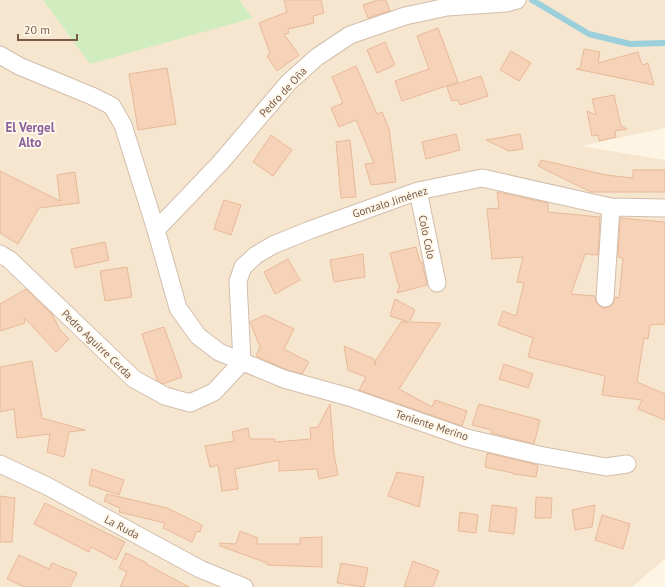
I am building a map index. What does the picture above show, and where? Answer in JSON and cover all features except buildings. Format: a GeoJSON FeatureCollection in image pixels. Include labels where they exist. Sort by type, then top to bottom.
{"type":"FeatureCollection","features":[{"type":"Feature","properties":{"kind":"street","name":"Pedro de Oña"},"geometry":{"type":"LineString","coordinates":[[156,230],[221,162],[289,82],[317,57],[345,38],[405,16],[448,7],[506,3],[517,0]]}},
{"type":"Feature","properties":{"kind":"street"},"geometry":{"type":"LineString","coordinates":[[0,55],[19,66],[92,96],[112,106],[123,125],[156,230],[178,308],[198,336],[219,352],[242,362]]}},
{"type":"Feature","properties":{"kind":"street","name":"Gonzalo Jiménez"},"geometry":{"type":"LineString","coordinates":[[242,362],[238,281],[243,267],[256,255],[273,245],[310,230],[418,191],[482,178],[611,207],[665,208]]}},
{"type":"Feature","properties":{"kind":"street","name":"Colo Colo"},"geometry":{"type":"LineString","coordinates":[[418,191],[437,283]]}},
{"type":"Feature","properties":{"kind":"street"},"geometry":{"type":"LineString","coordinates":[[605,298],[611,207]]}},
{"type":"Feature","properties":{"kind":"street","name":"Pedro Aguirre Cerda"},"geometry":{"type":"LineString","coordinates":[[0,254],[10,260],[134,380],[165,396],[190,403],[214,392],[242,362]]}},
{"type":"Feature","properties":{"kind":"street","name":"Teniente Merino"},"geometry":{"type":"LineString","coordinates":[[242,362],[284,379],[349,397],[467,438],[539,455],[606,467],[627,464]]}},
{"type":"Feature","properties":{"kind":"street","name":"La Ruda"},"geometry":{"type":"LineString","coordinates":[[0,464],[47,486],[200,570],[244,587]]}},
{"type":"Feature","properties":{"kind":"shaded area"},"geometry":{"type":"Polygon","coordinates":[[[0,0],[665,0],[665,128],[581,146],[665,160],[665,559],[632,587],[0,587],[0,0]]]}},
{"type":"Feature","properties":{"kind":"green space"},"geometry":{"type":"Polygon","coordinates":[[[43,0],[239,0],[253,18],[90,64],[43,0]]]}},
{"type":"Feature","properties":{"kind":"waterway"},"geometry":{"type":"LineString","coordinates":[[532,0],[589,34],[630,44],[665,43]]}},
{"type":"Feature","properties":{"kind":"district","name":"El Vergel Alto"},"geometry":{"type":"Point","coordinates":[30,134]}}]}
